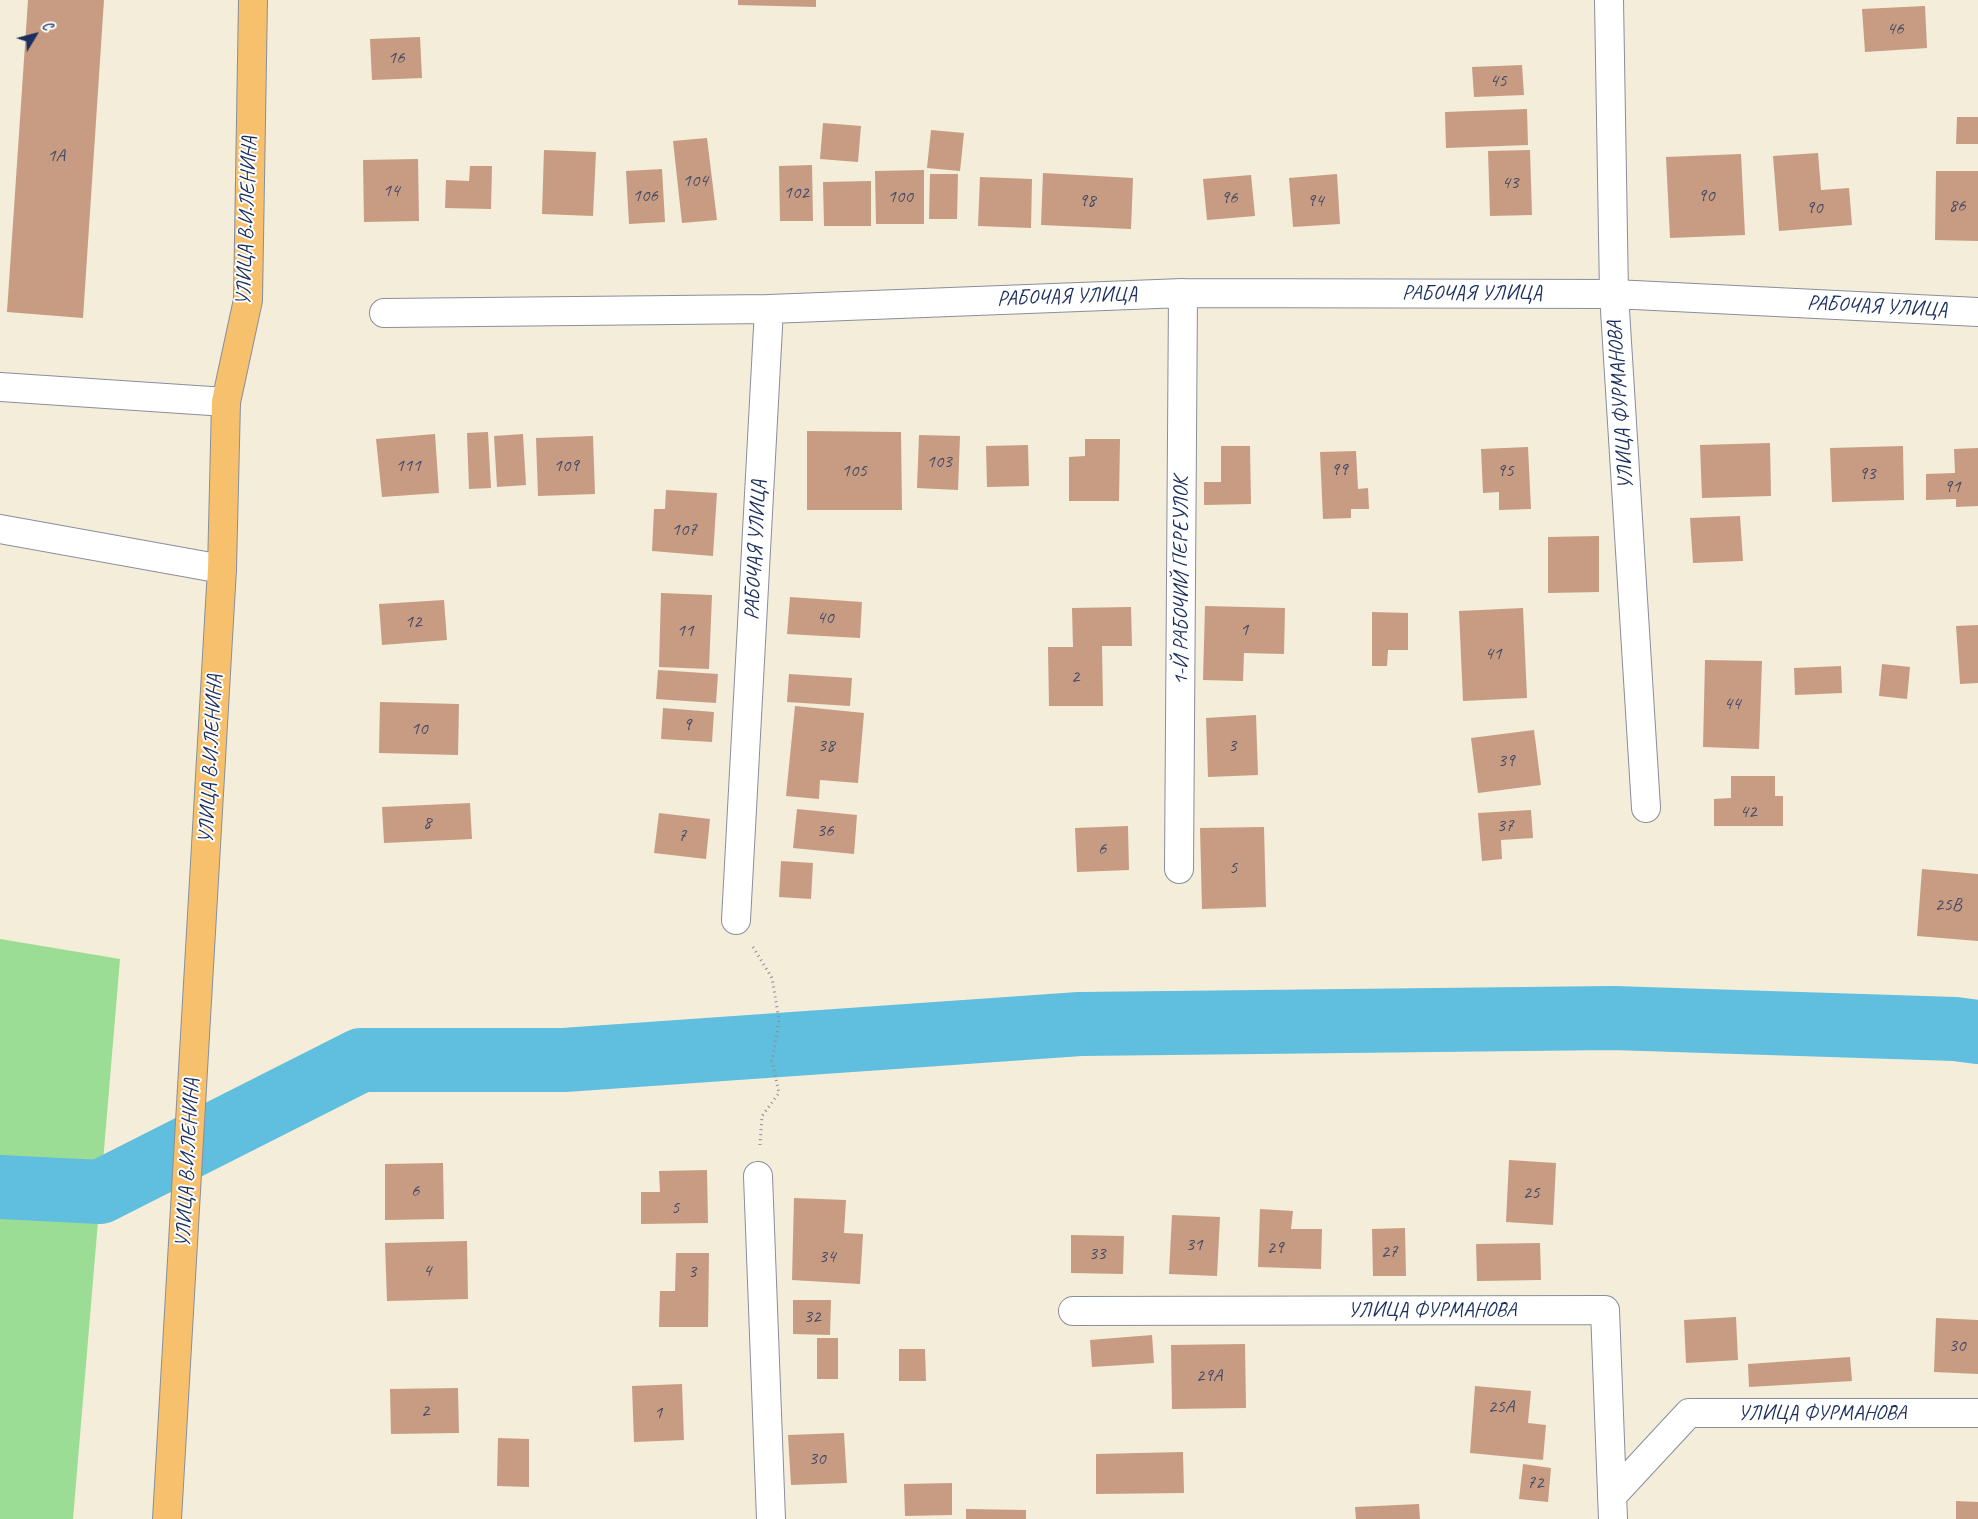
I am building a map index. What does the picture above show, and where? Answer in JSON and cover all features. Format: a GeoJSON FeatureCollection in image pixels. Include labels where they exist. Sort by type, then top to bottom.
{"type":"FeatureCollection","features":[{"type":"Feature","properties":{"kind":"main road","name":"УЛИЦА В.И.ЛЕНИНА"},"geometry":{"type":"LineString","coordinates":[[167,1519],[222,569],[226,402],[248,300],[253,0]]}},
{"type":"Feature","properties":{"kind":"street","name":"УЛИЦА ФУРМАНОВА"},"geometry":{"type":"LineString","coordinates":[[1609,0],[1614,294],[1646,808]]}},
{"type":"Feature","properties":{"kind":"street","name":"РАБОЧАЯ УЛИЦА"},"geometry":{"type":"LineString","coordinates":[[736,920],[768,309],[1183,293],[1614,294],[1978,312]]}},
{"type":"Feature","properties":{"kind":"street","name":"1-Й РАБОЧИЙ ПЕРЕУЛОК"},"geometry":{"type":"LineString","coordinates":[[1179,869],[1183,293]]}},
{"type":"Feature","properties":{"kind":"street"},"geometry":{"type":"LineString","coordinates":[[384,313],[768,309]]}},
{"type":"Feature","properties":{"kind":"street"},"geometry":{"type":"LineString","coordinates":[[0,387],[226,402]]}},
{"type":"Feature","properties":{"kind":"street"},"geometry":{"type":"LineString","coordinates":[[0,529],[222,569]]}},
{"type":"Feature","properties":{"kind":"street"},"geometry":{"type":"LineString","coordinates":[[758,1176],[771,1519]]}},
{"type":"Feature","properties":{"kind":"street","name":"УЛИЦА ФУРМАНОВА"},"geometry":{"type":"LineString","coordinates":[[1073,1311],[1605,1310],[1612,1507]]}},
{"type":"Feature","properties":{"kind":"street","name":"УЛИЦА ФУРМАНОВА"},"geometry":{"type":"LineString","coordinates":[[1612,1507],[1689,1414],[1978,1413]]}},
{"type":"Feature","properties":{"kind":"path"},"geometry":{"type":"LineString","coordinates":[[736,920],[772,978],[779,1020],[772,1061],[779,1093],[762,1116],[758,1176]]}},
{"type":"Feature","properties":{"kind":"green space"},"geometry":{"type":"Polygon","coordinates":[[[0,939],[120,959],[73,1519],[0,1519],[0,939]]]}},
{"type":"Feature","properties":{"kind":"building"},"geometry":{"type":"Polygon","coordinates":[[[28,0],[104,0],[83,318],[7,312],[28,0]]]}},
{"type":"Feature","properties":{"kind":"building"},"geometry":{"type":"Polygon","coordinates":[[[738,0],[816,0],[816,7],[738,5],[738,0]]]}},
{"type":"Feature","properties":{"kind":"building"},"geometry":{"type":"Polygon","coordinates":[[[1925,6],[1927,48],[1865,52],[1862,9],[1925,6]]]}},
{"type":"Feature","properties":{"kind":"building"},"geometry":{"type":"Polygon","coordinates":[[[420,37],[422,78],[372,80],[370,39],[420,37]]]}},
{"type":"Feature","properties":{"kind":"building"},"geometry":{"type":"Polygon","coordinates":[[[1522,65],[1524,95],[1474,97],[1472,67],[1522,65]]]}},
{"type":"Feature","properties":{"kind":"building"},"geometry":{"type":"Polygon","coordinates":[[[1527,109],[1528,145],[1446,148],[1445,112],[1527,109]]]}},
{"type":"Feature","properties":{"kind":"building"},"geometry":{"type":"Polygon","coordinates":[[[1957,117],[1978,117],[1978,144],[1956,144],[1957,117]]]}},
{"type":"Feature","properties":{"kind":"building"},"geometry":{"type":"Polygon","coordinates":[[[823,123],[861,126],[858,162],[820,159],[823,123]]]}},
{"type":"Feature","properties":{"kind":"building"},"geometry":{"type":"Polygon","coordinates":[[[931,130],[964,133],[960,171],[927,168],[931,130]]]}},
{"type":"Feature","properties":{"kind":"building"},"geometry":{"type":"Polygon","coordinates":[[[707,138],[717,220],[682,223],[673,141],[707,138]]]}},
{"type":"Feature","properties":{"kind":"building"},"geometry":{"type":"Polygon","coordinates":[[[544,150],[596,152],[593,216],[542,214],[544,150]]]}},
{"type":"Feature","properties":{"kind":"building"},"geometry":{"type":"Polygon","coordinates":[[[1530,150],[1532,215],[1490,216],[1488,151],[1530,150]]]}},
{"type":"Feature","properties":{"kind":"building"},"geometry":{"type":"Polygon","coordinates":[[[1818,153],[1821,190],[1849,188],[1852,225],[1779,231],[1773,156],[1818,153]]]}},
{"type":"Feature","properties":{"kind":"building"},"geometry":{"type":"Polygon","coordinates":[[[1741,154],[1745,235],[1670,238],[1666,157],[1741,154]]]}},
{"type":"Feature","properties":{"kind":"building"},"geometry":{"type":"Polygon","coordinates":[[[418,159],[419,221],[364,222],[363,160],[418,159]]]}},
{"type":"Feature","properties":{"kind":"building"},"geometry":{"type":"Polygon","coordinates":[[[812,165],[813,221],[780,221],[779,166],[812,165]]]}},
{"type":"Feature","properties":{"kind":"building"},"geometry":{"type":"Polygon","coordinates":[[[470,166],[492,166],[491,209],[445,208],[446,180],[469,181],[470,166]]]}},
{"type":"Feature","properties":{"kind":"building"},"geometry":{"type":"Polygon","coordinates":[[[662,169],[665,222],[629,224],[626,171],[662,169]]]}},
{"type":"Feature","properties":{"kind":"building"},"geometry":{"type":"Polygon","coordinates":[[[924,170],[924,224],[876,224],[875,171],[924,170]]]}},
{"type":"Feature","properties":{"kind":"building"},"geometry":{"type":"Polygon","coordinates":[[[1936,171],[1978,171],[1978,241],[1935,240],[1936,171]]]}},
{"type":"Feature","properties":{"kind":"building"},"geometry":{"type":"Polygon","coordinates":[[[1043,173],[1133,178],[1131,229],[1041,225],[1043,173]]]}},
{"type":"Feature","properties":{"kind":"building"},"geometry":{"type":"Polygon","coordinates":[[[930,174],[958,174],[957,219],[929,219],[930,174]]]}},
{"type":"Feature","properties":{"kind":"building"},"geometry":{"type":"Polygon","coordinates":[[[1337,174],[1340,224],[1293,227],[1289,178],[1337,174]]]}},
{"type":"Feature","properties":{"kind":"building"},"geometry":{"type":"Polygon","coordinates":[[[1251,175],[1255,216],[1207,220],[1203,179],[1251,175]]]}},
{"type":"Feature","properties":{"kind":"building"},"geometry":{"type":"Polygon","coordinates":[[[980,177],[1032,179],[1031,228],[978,226],[980,177]]]}},
{"type":"Feature","properties":{"kind":"building"},"geometry":{"type":"Polygon","coordinates":[[[871,181],[871,226],[824,226],[823,182],[871,181]]]}},
{"type":"Feature","properties":{"kind":"building"},"geometry":{"type":"Polygon","coordinates":[[[807,431],[901,432],[902,510],[807,510],[807,431]]]}},
{"type":"Feature","properties":{"kind":"building"},"geometry":{"type":"Polygon","coordinates":[[[488,432],[491,488],[469,489],[467,433],[488,432]]]}},
{"type":"Feature","properties":{"kind":"building"},"geometry":{"type":"Polygon","coordinates":[[[435,434],[439,493],[382,497],[376,439],[435,434]]]}},
{"type":"Feature","properties":{"kind":"building"},"geometry":{"type":"Polygon","coordinates":[[[523,434],[526,485],[497,487],[494,436],[523,434]]]}},
{"type":"Feature","properties":{"kind":"building"},"geometry":{"type":"Polygon","coordinates":[[[919,435],[960,436],[958,490],[917,488],[919,435]]]}},
{"type":"Feature","properties":{"kind":"building"},"geometry":{"type":"Polygon","coordinates":[[[593,436],[595,494],[538,496],[536,438],[593,436]]]}},
{"type":"Feature","properties":{"kind":"building"},"geometry":{"type":"Polygon","coordinates":[[[1085,439],[1120,439],[1119,501],[1069,501],[1069,457],[1085,456],[1085,439]]]}},
{"type":"Feature","properties":{"kind":"building"},"geometry":{"type":"Polygon","coordinates":[[[1770,443],[1771,496],[1702,498],[1700,445],[1770,443]]]}},
{"type":"Feature","properties":{"kind":"building"},"geometry":{"type":"Polygon","coordinates":[[[1028,445],[1029,486],[987,487],[986,446],[1028,445]]]}},
{"type":"Feature","properties":{"kind":"building"},"geometry":{"type":"Polygon","coordinates":[[[1221,446],[1250,446],[1251,504],[1204,505],[1204,482],[1221,482],[1221,446]]]}},
{"type":"Feature","properties":{"kind":"building"},"geometry":{"type":"Polygon","coordinates":[[[1903,446],[1904,500],[1832,502],[1830,448],[1903,446]]]}},
{"type":"Feature","properties":{"kind":"building"},"geometry":{"type":"Polygon","coordinates":[[[1528,447],[1531,509],[1499,510],[1499,492],[1483,493],[1481,449],[1528,447]]]}},
{"type":"Feature","properties":{"kind":"building"},"geometry":{"type":"Polygon","coordinates":[[[1978,448],[1978,506],[1956,507],[1956,499],[1926,500],[1926,474],[1955,473],[1954,449],[1978,448]]]}},
{"type":"Feature","properties":{"kind":"building"},"geometry":{"type":"Polygon","coordinates":[[[1356,451],[1358,489],[1368,488],[1369,509],[1351,509],[1351,518],[1323,519],[1320,452],[1356,451]]]}},
{"type":"Feature","properties":{"kind":"building"},"geometry":{"type":"Polygon","coordinates":[[[666,490],[717,493],[713,556],[652,551],[654,509],[665,509],[666,490]]]}},
{"type":"Feature","properties":{"kind":"building"},"geometry":{"type":"Polygon","coordinates":[[[1740,516],[1743,561],[1693,563],[1690,518],[1740,516]]]}},
{"type":"Feature","properties":{"kind":"building"},"geometry":{"type":"Polygon","coordinates":[[[1599,536],[1599,592],[1548,593],[1548,537],[1599,536]]]}},
{"type":"Feature","properties":{"kind":"building"},"geometry":{"type":"Polygon","coordinates":[[[661,593],[712,595],[709,669],[659,667],[661,593]]]}},
{"type":"Feature","properties":{"kind":"building"},"geometry":{"type":"Polygon","coordinates":[[[790,597],[862,602],[860,638],[787,634],[790,597]]]}},
{"type":"Feature","properties":{"kind":"building"},"geometry":{"type":"Polygon","coordinates":[[[444,600],[447,640],[382,645],[379,604],[444,600]]]}},
{"type":"Feature","properties":{"kind":"building"},"geometry":{"type":"Polygon","coordinates":[[[1205,606],[1285,608],[1284,654],[1244,653],[1243,681],[1203,680],[1205,606]]]}},
{"type":"Feature","properties":{"kind":"building"},"geometry":{"type":"Polygon","coordinates":[[[1131,607],[1132,646],[1102,646],[1103,706],[1049,706],[1048,647],[1073,647],[1072,608],[1131,607]]]}},
{"type":"Feature","properties":{"kind":"building"},"geometry":{"type":"Polygon","coordinates":[[[1523,608],[1527,698],[1463,701],[1459,611],[1523,608]]]}},
{"type":"Feature","properties":{"kind":"building"},"geometry":{"type":"Polygon","coordinates":[[[1372,612],[1408,613],[1408,650],[1388,650],[1387,666],[1372,666],[1372,612]]]}},
{"type":"Feature","properties":{"kind":"building"},"geometry":{"type":"Polygon","coordinates":[[[1978,625],[1978,683],[1960,684],[1956,626],[1978,625]]]}},
{"type":"Feature","properties":{"kind":"building"},"geometry":{"type":"Polygon","coordinates":[[[1705,660],[1762,661],[1759,749],[1703,747],[1705,660]]]}},
{"type":"Feature","properties":{"kind":"building"},"geometry":{"type":"Polygon","coordinates":[[[1882,664],[1910,667],[1907,699],[1879,696],[1882,664]]]}},
{"type":"Feature","properties":{"kind":"building"},"geometry":{"type":"Polygon","coordinates":[[[1841,666],[1842,693],[1795,695],[1794,668],[1841,666]]]}},
{"type":"Feature","properties":{"kind":"building"},"geometry":{"type":"Polygon","coordinates":[[[658,670],[718,674],[716,703],[656,699],[658,670]]]}},
{"type":"Feature","properties":{"kind":"building"},"geometry":{"type":"Polygon","coordinates":[[[789,674],[852,678],[850,706],[787,702],[789,674]]]}},
{"type":"Feature","properties":{"kind":"building"},"geometry":{"type":"Polygon","coordinates":[[[380,702],[459,704],[458,755],[379,753],[380,702]]]}},
{"type":"Feature","properties":{"kind":"building"},"geometry":{"type":"Polygon","coordinates":[[[795,706],[864,713],[858,783],[820,780],[819,799],[786,796],[795,706]]]}},
{"type":"Feature","properties":{"kind":"building"},"geometry":{"type":"Polygon","coordinates":[[[663,708],[714,712],[712,742],[661,739],[663,708]]]}},
{"type":"Feature","properties":{"kind":"building"},"geometry":{"type":"Polygon","coordinates":[[[1256,715],[1258,775],[1208,777],[1206,718],[1256,715]]]}},
{"type":"Feature","properties":{"kind":"building"},"geometry":{"type":"Polygon","coordinates":[[[1534,730],[1541,785],[1478,793],[1471,738],[1534,730]]]}},
{"type":"Feature","properties":{"kind":"building"},"geometry":{"type":"Polygon","coordinates":[[[1731,776],[1775,776],[1775,796],[1783,796],[1783,826],[1714,826],[1714,799],[1731,798],[1731,776]]]}},
{"type":"Feature","properties":{"kind":"building"},"geometry":{"type":"Polygon","coordinates":[[[470,803],[472,839],[384,843],[382,807],[470,803]]]}},
{"type":"Feature","properties":{"kind":"building"},"geometry":{"type":"Polygon","coordinates":[[[797,809],[857,815],[854,854],[793,848],[797,809]]]}},
{"type":"Feature","properties":{"kind":"building"},"geometry":{"type":"Polygon","coordinates":[[[1531,810],[1533,838],[1501,840],[1502,859],[1482,861],[1478,813],[1531,810]]]}},
{"type":"Feature","properties":{"kind":"building"},"geometry":{"type":"Polygon","coordinates":[[[659,813],[710,819],[706,859],[654,853],[659,813]]]}},
{"type":"Feature","properties":{"kind":"building"},"geometry":{"type":"Polygon","coordinates":[[[1128,826],[1129,870],[1077,872],[1075,828],[1128,826]]]}},
{"type":"Feature","properties":{"kind":"building"},"geometry":{"type":"Polygon","coordinates":[[[1264,827],[1266,907],[1202,909],[1200,828],[1264,827]]]}},
{"type":"Feature","properties":{"kind":"building"},"geometry":{"type":"Polygon","coordinates":[[[781,861],[813,863],[811,899],[779,897],[781,861]]]}},
{"type":"Feature","properties":{"kind":"building"},"geometry":{"type":"Polygon","coordinates":[[[1922,869],[1978,874],[1978,941],[1917,936],[1922,869]]]}},
{"type":"Feature","properties":{"kind":"building"},"geometry":{"type":"Polygon","coordinates":[[[1509,1160],[1556,1163],[1553,1225],[1506,1222],[1509,1160]]]}},
{"type":"Feature","properties":{"kind":"building"},"geometry":{"type":"Polygon","coordinates":[[[443,1163],[444,1219],[385,1220],[385,1164],[443,1163]]]}},
{"type":"Feature","properties":{"kind":"building"},"geometry":{"type":"Polygon","coordinates":[[[707,1170],[708,1223],[641,1224],[641,1192],[660,1192],[659,1171],[707,1170]]]}},
{"type":"Feature","properties":{"kind":"building"},"geometry":{"type":"Polygon","coordinates":[[[794,1198],[846,1200],[844,1233],[863,1234],[860,1284],[792,1280],[794,1198]]]}},
{"type":"Feature","properties":{"kind":"building"},"geometry":{"type":"Polygon","coordinates":[[[1260,1209],[1293,1211],[1291,1229],[1322,1229],[1321,1269],[1258,1267],[1260,1209]]]}},
{"type":"Feature","properties":{"kind":"building"},"geometry":{"type":"Polygon","coordinates":[[[1172,1215],[1220,1217],[1217,1276],[1169,1274],[1172,1215]]]}},
{"type":"Feature","properties":{"kind":"building"},"geometry":{"type":"Polygon","coordinates":[[[1405,1228],[1406,1276],[1373,1276],[1372,1229],[1405,1228]]]}},
{"type":"Feature","properties":{"kind":"building"},"geometry":{"type":"Polygon","coordinates":[[[1071,1235],[1124,1236],[1123,1274],[1071,1273],[1071,1235]]]}},
{"type":"Feature","properties":{"kind":"building"},"geometry":{"type":"Polygon","coordinates":[[[467,1241],[468,1299],[387,1301],[385,1243],[467,1241]]]}},
{"type":"Feature","properties":{"kind":"building"},"geometry":{"type":"Polygon","coordinates":[[[1540,1243],[1541,1280],[1477,1281],[1476,1244],[1540,1243]]]}},
{"type":"Feature","properties":{"kind":"building"},"geometry":{"type":"Polygon","coordinates":[[[676,1253],[709,1253],[708,1327],[659,1327],[660,1291],[675,1291],[676,1253]]]}},
{"type":"Feature","properties":{"kind":"building"},"geometry":{"type":"Polygon","coordinates":[[[793,1300],[831,1300],[830,1335],[793,1334],[793,1300]]]}},
{"type":"Feature","properties":{"kind":"building"},"geometry":{"type":"Polygon","coordinates":[[[1736,1317],[1738,1360],[1686,1363],[1684,1320],[1736,1317]]]}},
{"type":"Feature","properties":{"kind":"building"},"geometry":{"type":"Polygon","coordinates":[[[1936,1318],[1978,1320],[1978,1374],[1934,1372],[1936,1318]]]}},
{"type":"Feature","properties":{"kind":"building"},"geometry":{"type":"Polygon","coordinates":[[[1152,1335],[1154,1363],[1092,1367],[1090,1340],[1152,1335]]]}},
{"type":"Feature","properties":{"kind":"building"},"geometry":{"type":"Polygon","coordinates":[[[817,1338],[838,1338],[838,1379],[817,1379],[817,1338]]]}},
{"type":"Feature","properties":{"kind":"building"},"geometry":{"type":"Polygon","coordinates":[[[1245,1344],[1246,1408],[1172,1409],[1171,1345],[1245,1344]]]}},
{"type":"Feature","properties":{"kind":"building"},"geometry":{"type":"Polygon","coordinates":[[[899,1349],[925,1349],[926,1381],[899,1381],[899,1349]]]}},
{"type":"Feature","properties":{"kind":"building"},"geometry":{"type":"Polygon","coordinates":[[[1850,1357],[1852,1381],[1749,1387],[1748,1364],[1850,1357]]]}},
{"type":"Feature","properties":{"kind":"building"},"geometry":{"type":"Polygon","coordinates":[[[682,1384],[684,1440],[634,1442],[632,1386],[682,1384]]]}},
{"type":"Feature","properties":{"kind":"building"},"geometry":{"type":"Polygon","coordinates":[[[1475,1386],[1531,1391],[1528,1423],[1546,1425],[1543,1460],[1470,1453],[1475,1386]]]}},
{"type":"Feature","properties":{"kind":"building"},"geometry":{"type":"Polygon","coordinates":[[[458,1388],[459,1433],[391,1434],[390,1389],[458,1388]]]}},
{"type":"Feature","properties":{"kind":"building"},"geometry":{"type":"Polygon","coordinates":[[[844,1433],[847,1483],[791,1485],[788,1435],[844,1433]]]}},
{"type":"Feature","properties":{"kind":"building"},"geometry":{"type":"Polygon","coordinates":[[[498,1438],[529,1439],[529,1487],[497,1486],[498,1438]]]}},
{"type":"Feature","properties":{"kind":"building"},"geometry":{"type":"Polygon","coordinates":[[[1183,1452],[1184,1493],[1096,1494],[1096,1454],[1183,1452]]]}},
{"type":"Feature","properties":{"kind":"building"},"geometry":{"type":"Polygon","coordinates":[[[1523,1464],[1551,1468],[1548,1502],[1519,1499],[1523,1464]]]}},
{"type":"Feature","properties":{"kind":"building"},"geometry":{"type":"Polygon","coordinates":[[[952,1483],[952,1515],[905,1516],[904,1484],[952,1483]]]}},
{"type":"Feature","properties":{"kind":"building"},"geometry":{"type":"Polygon","coordinates":[[[1956,1501],[1978,1502],[1978,1519],[1956,1519],[1956,1501]]]}},
{"type":"Feature","properties":{"kind":"building"},"geometry":{"type":"Polygon","coordinates":[[[1419,1504],[1420,1519],[1356,1519],[1355,1507],[1419,1504]]]}},
{"type":"Feature","properties":{"kind":"building"},"geometry":{"type":"Polygon","coordinates":[[[966,1509],[1026,1510],[1026,1519],[966,1519],[966,1509]]]}},
{"type":"Feature","properties":{"kind":"waterway"},"geometry":{"type":"LineString","coordinates":[[0,1187],[100,1192],[361,1060],[564,1060],[1080,1024],[1613,1018],[1955,1029],[1978,1032]]}}]}
